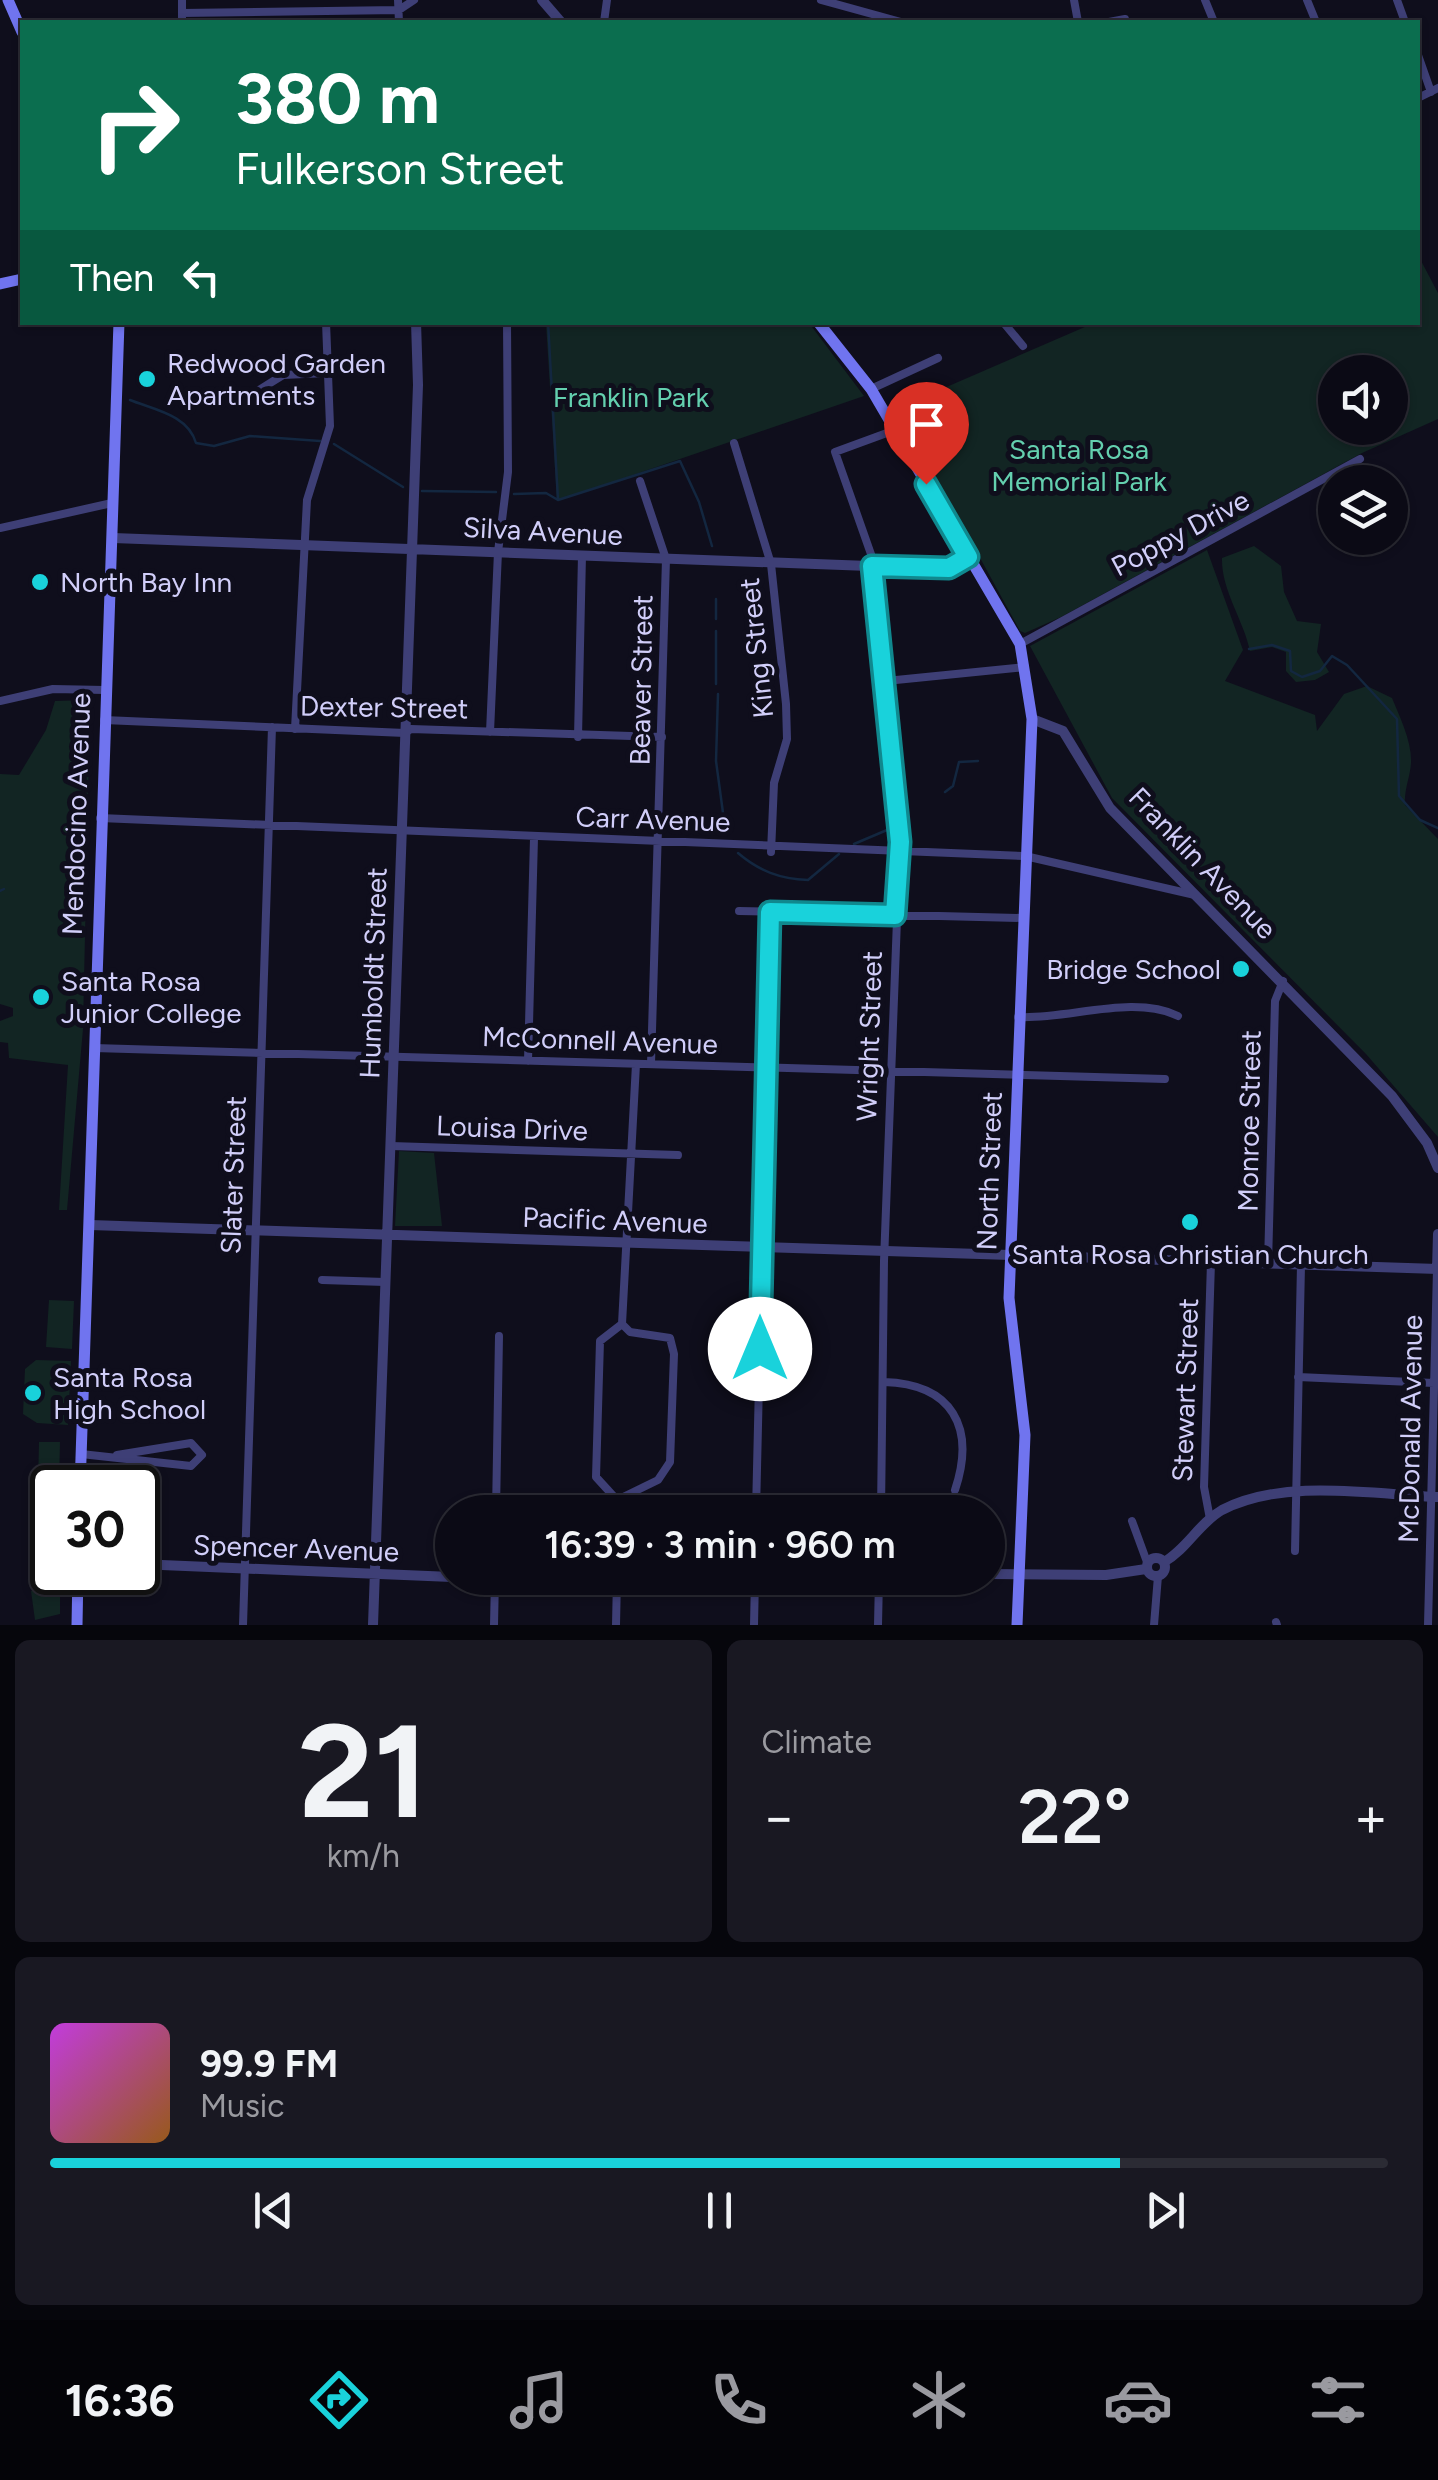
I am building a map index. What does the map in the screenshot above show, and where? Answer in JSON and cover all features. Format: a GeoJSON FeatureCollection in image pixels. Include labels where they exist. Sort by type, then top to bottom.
{"type":"FeatureCollection","features":[{"type":"Feature","properties":{"kind":"main road"},"geometry":{"type":"LineString","coordinates":[[8,0],[20,27]]}},
{"type":"Feature","properties":{"kind":"main road","name":"Mendocino Avenue"},"geometry":{"type":"LineString","coordinates":[[81,1465],[119,325]]}},
{"type":"Feature","properties":{"kind":"main road"},"geometry":{"type":"LineString","coordinates":[[825,325],[871,389],[1020,644],[1032,719]]}},
{"type":"Feature","properties":{"kind":"main road","name":"North Street"},"geometry":{"type":"LineString","coordinates":[[1018,1625],[1026,1435],[1012,1335],[1010,1254],[1032,719]]}},
{"type":"Feature","properties":{"kind":"main road"},"geometry":{"type":"LineString","coordinates":[[77,1625],[78,1595]]}},
{"type":"Feature","properties":{"kind":"street"},"geometry":{"type":"LineString","coordinates":[[182,0],[182,18],[398,5],[414,0]]}},
{"type":"Feature","properties":{"kind":"street"},"geometry":{"type":"LineString","coordinates":[[287,0],[287,13]]}},
{"type":"Feature","properties":{"kind":"street"},"geometry":{"type":"LineString","coordinates":[[542,0],[559,20]]}},
{"type":"Feature","properties":{"kind":"street"},"geometry":{"type":"LineString","coordinates":[[821,0],[894,20]]}},
{"type":"Feature","properties":{"kind":"street"},"geometry":{"type":"LineString","coordinates":[[1119,20],[1124,19]]}},
{"type":"Feature","properties":{"kind":"street"},"geometry":{"type":"LineString","coordinates":[[1420,59],[1435,90]]}},
{"type":"Feature","properties":{"kind":"street"},"geometry":{"type":"LineString","coordinates":[[296,729],[303,542],[311,480],[328,435],[326,325]]}},
{"type":"Feature","properties":{"kind":"street","name":"Humboldt Street"},"geometry":{"type":"LineString","coordinates":[[373,1625],[412,548],[416,325]]}},
{"type":"Feature","properties":{"kind":"street"},"geometry":{"type":"LineString","coordinates":[[490,732],[498,552],[508,472],[507,325]]}},
{"type":"Feature","properties":{"kind":"street"},"geometry":{"type":"LineString","coordinates":[[1005,325],[1022,346]]}},
{"type":"Feature","properties":{"kind":"street"},"geometry":{"type":"LineString","coordinates":[[871,389],[938,358]]}},
{"type":"Feature","properties":{"kind":"street"},"geometry":{"type":"LineString","coordinates":[[235,405],[284,375],[328,373]]}},
{"type":"Feature","properties":{"kind":"street","name":"Wright Street"},"geometry":{"type":"LineString","coordinates":[[881,1495],[895,915],[900,850],[872,566],[835,452],[894,430]]}},
{"type":"Feature","properties":{"kind":"street","name":"King Street"},"geometry":{"type":"LineString","coordinates":[[734,442],[770,564],[787,739],[774,783],[772,848]]}},
{"type":"Feature","properties":{"kind":"street","name":"Poppy Drive"},"geometry":{"type":"LineString","coordinates":[[1020,644],[1360,459]]}},
{"type":"Feature","properties":{"kind":"street","name":"Beaver Street"},"geometry":{"type":"LineString","coordinates":[[640,482],[666,559],[652,1064]]}},
{"type":"Feature","properties":{"kind":"street"},"geometry":{"type":"LineString","coordinates":[[0,528],[112,503]]}},
{"type":"Feature","properties":{"kind":"street","name":"Silva Avenue"},"geometry":{"type":"LineString","coordinates":[[113,538],[949,568],[968,557]]}},
{"type":"Feature","properties":{"kind":"street"},"geometry":{"type":"LineString","coordinates":[[578,736],[582,555]]}},
{"type":"Feature","properties":{"kind":"street"},"geometry":{"type":"LineString","coordinates":[[886,682],[1026,667]]}},
{"type":"Feature","properties":{"kind":"street"},"geometry":{"type":"LineString","coordinates":[[1,698],[53,689],[105,690]]}},
{"type":"Feature","properties":{"kind":"street","name":"Franklin Avenue"},"geometry":{"type":"LineString","coordinates":[[1032,719],[1064,732],[1110,808],[1284,981],[1412,1118],[1438,1168]]}},
{"type":"Feature","properties":{"kind":"street","name":"Dexter Street"},"geometry":{"type":"LineString","coordinates":[[104,720],[404,733],[412,729],[662,738]]}},
{"type":"Feature","properties":{"kind":"street","name":"Slater Street"},"geometry":{"type":"LineString","coordinates":[[243,1625],[272,726]]}},
{"type":"Feature","properties":{"kind":"street","name":"Carr Avenue"},"geometry":{"type":"LineString","coordinates":[[100,818],[1025,856],[1200,896]]}},
{"type":"Feature","properties":{"kind":"street"},"geometry":{"type":"LineString","coordinates":[[528,1061],[534,838]]}},
{"type":"Feature","properties":{"kind":"street"},"geometry":{"type":"LineString","coordinates":[[756,1495],[770,910]]}},
{"type":"Feature","properties":{"kind":"street"},"geometry":{"type":"LineString","coordinates":[[739,911],[1022,918]]}},
{"type":"Feature","properties":{"kind":"street","name":"Monroe Street"},"geometry":{"type":"LineString","coordinates":[[1268,1264],[1275,1001],[1284,981]]}},
{"type":"Feature","properties":{"kind":"street"},"geometry":{"type":"LineString","coordinates":[[1018,1017],[1055,1018],[1110,1008],[1160,1009],[1178,1016]]}},
{"type":"Feature","properties":{"kind":"street","name":"McConnell Avenue"},"geometry":{"type":"LineString","coordinates":[[94,1048],[1165,1079]]}},
{"type":"Feature","properties":{"kind":"street"},"geometry":{"type":"LineString","coordinates":[[613,1495],[596,1477],[600,1341],[622,1324],[636,1064]]}},
{"type":"Feature","properties":{"kind":"street","name":"Louisa Drive"},"geometry":{"type":"LineString","coordinates":[[391,1146],[678,1154]]}},
{"type":"Feature","properties":{"kind":"street","name":"Pacific Avenue"},"geometry":{"type":"LineString","coordinates":[[90,1225],[1437,1269]]}},
{"type":"Feature","properties":{"kind":"street","name":"McDonald Avenue"},"geometry":{"type":"LineString","coordinates":[[1431,1622],[1438,1234]]}},
{"type":"Feature","properties":{"kind":"street","name":"Stewart Street"},"geometry":{"type":"LineString","coordinates":[[1210,1519],[1204,1486],[1211,1262]]}},
{"type":"Feature","properties":{"kind":"street"},"geometry":{"type":"LineString","coordinates":[[1295,1551],[1301,1264]]}},
{"type":"Feature","properties":{"kind":"street"},"geometry":{"type":"LineString","coordinates":[[322,1280],[386,1282]]}},
{"type":"Feature","properties":{"kind":"street"},"geometry":{"type":"LineString","coordinates":[[622,1324],[630,1332],[670,1338],[674,1354],[670,1462],[658,1480],[628,1495]]}},
{"type":"Feature","properties":{"kind":"street"},"geometry":{"type":"LineString","coordinates":[[496,1495],[499,1336]]}},
{"type":"Feature","properties":{"kind":"street"},"geometry":{"type":"LineString","coordinates":[[1298,1378],[1436,1383]]}},
{"type":"Feature","properties":{"kind":"street"},"geometry":{"type":"LineString","coordinates":[[884,1382],[923,1387],[954,1413],[963,1448],[955,1490]]}},
{"type":"Feature","properties":{"kind":"street"},"geometry":{"type":"LineString","coordinates":[[82,1454],[191,1466],[202,1455],[191,1443],[117,1455]]}},
{"type":"Feature","properties":{"kind":"street"},"geometry":{"type":"LineString","coordinates":[[1164,1562],[1210,1519],[1259,1497],[1294,1492],[1434,1497]]}},
{"type":"Feature","properties":{"kind":"street"},"geometry":{"type":"LineString","coordinates":[[1132,1520],[1147,1565],[1158,1576]]}},
{"type":"Feature","properties":{"kind":"street"},"geometry":{"type":"LineString","coordinates":[[1005,1573],[1106,1575],[1147,1565],[1157,1557],[1164,1562],[1165,1570],[1158,1576],[1154,1625]]}},
{"type":"Feature","properties":{"kind":"street","name":"Spencer Avenue"},"geometry":{"type":"LineString","coordinates":[[160,1565],[435,1576]]}},
{"type":"Feature","properties":{"kind":"street"},"geometry":{"type":"LineString","coordinates":[[494,1625],[495,1595]]}},
{"type":"Feature","properties":{"kind":"street"},"geometry":{"type":"LineString","coordinates":[[616,1625],[617,1595]]}},
{"type":"Feature","properties":{"kind":"street"},"geometry":{"type":"LineString","coordinates":[[754,1625],[755,1595]]}},
{"type":"Feature","properties":{"kind":"street"},"geometry":{"type":"LineString","coordinates":[[878,1625],[879,1595]]}},
{"type":"Feature","properties":{"kind":"green space","name":"Santa Rosa Memorial Park"},"geometry":{"type":"Polygon","coordinates":[[[1420,259],[1438,293],[1438,419],[1408,432],[1408,355],[1318,355],[1318,445],[1380,445],[1340,465],[1318,465],[1318,477],[1061,617],[1025,633],[1020,631],[898,408],[1089,325],[1420,325],[1420,259]]]}},
{"type":"Feature","properties":{"kind":"green space","name":"Franklin Park"},"geometry":{"type":"Polygon","coordinates":[[[546,325],[811,325],[864,396],[557,501],[546,325]]]}},
{"type":"Feature","properties":{"kind":"green space"},"geometry":{"type":"Polygon","coordinates":[[[1254,546],[1281,566],[1284,592],[1297,621],[1321,624],[1317,652],[1329,672],[1315,680],[1296,682],[1286,671],[1286,652],[1272,647],[1250,651],[1225,582],[1222,558],[1254,546]]]}},
{"type":"Feature","properties":{"kind":"green space"},"geometry":{"type":"Polygon","coordinates":[[[1207,550],[1243,650],[1225,681],[1315,715],[1317,731],[1344,694],[1367,686],[1392,698],[1402,722],[1411,755],[1405,805],[1438,839],[1438,1137],[1366,1054],[1112,798],[1030,646],[1207,550]]]}},
{"type":"Feature","properties":{"kind":"green space"},"geometry":{"type":"Polygon","coordinates":[[[90,700],[83,1029],[67,1210],[59,1210],[68,1065],[9,1058],[8,1043],[0,1042],[0,1021],[13,1016],[13,1008],[0,1004],[0,774],[19,775],[46,730],[55,701],[90,700]]]}},
{"type":"Feature","properties":{"kind":"green space"},"geometry":{"type":"Polygon","coordinates":[[[399,1151],[434,1153],[442,1226],[395,1226],[399,1151]]]}},
{"type":"Feature","properties":{"kind":"green space"},"geometry":{"type":"Polygon","coordinates":[[[49,1300],[74,1301],[72,1349],[46,1347],[49,1300]]]}},
{"type":"Feature","properties":{"kind":"green space"},"geometry":{"type":"Polygon","coordinates":[[[36,1360],[71,1361],[68,1425],[37,1423],[23,1414],[25,1369],[36,1360]]]}},
{"type":"Feature","properties":{"kind":"green space"},"geometry":{"type":"Polygon","coordinates":[[[39,1442],[60,1442],[59,1465],[38,1465],[39,1442]]]}},
{"type":"Feature","properties":{"kind":"green space"},"geometry":{"type":"Polygon","coordinates":[[[32,1595],[60,1595],[60,1614],[35,1620],[32,1595]]]}},
{"type":"Feature","properties":{"kind":"waterway"},"geometry":{"type":"LineString","coordinates":[[548,325],[558,500]]}},
{"type":"Feature","properties":{"kind":"waterway"},"geometry":{"type":"LineString","coordinates":[[130,400],[178,420],[196,443],[214,446],[250,436],[320,441]]}},
{"type":"Feature","properties":{"kind":"waterway"},"geometry":{"type":"LineString","coordinates":[[334,444],[403,487]]}},
{"type":"Feature","properties":{"kind":"waterway"},"geometry":{"type":"LineString","coordinates":[[514,494],[546,493],[558,500],[680,461],[699,502],[712,546]]}},
{"type":"Feature","properties":{"kind":"waterway"},"geometry":{"type":"LineString","coordinates":[[422,491],[496,492]]}},
{"type":"Feature","properties":{"kind":"waterway"},"geometry":{"type":"LineString","coordinates":[[716,599],[716,619]]}},
{"type":"Feature","properties":{"kind":"waterway"},"geometry":{"type":"LineString","coordinates":[[716,631],[716,684]]}},
{"type":"Feature","properties":{"kind":"waterway"},"geometry":{"type":"LineString","coordinates":[[1249,649],[1272,645],[1290,651],[1291,671],[1302,677],[1320,671],[1332,656],[1347,665],[1397,719],[1399,796],[1420,820],[1438,828]]}},
{"type":"Feature","properties":{"kind":"waterway"},"geometry":{"type":"LineString","coordinates":[[718,694],[716,761],[726,835]]}},
{"type":"Feature","properties":{"kind":"waterway"},"geometry":{"type":"LineString","coordinates":[[945,792],[953,786],[959,762],[978,761]]}},
{"type":"Feature","properties":{"kind":"waterway"},"geometry":{"type":"LineString","coordinates":[[854,844],[887,830]]}},
{"type":"Feature","properties":{"kind":"waterway"},"geometry":{"type":"LineString","coordinates":[[738,853],[770,873],[808,880],[839,854]]}},
{"type":"Feature","properties":{"kind":"waterway"},"geometry":{"type":"LineString","coordinates":[[0,891],[4,889]]}},
{"type":"Feature","properties":{"kind":"place","name":"Redwood Garden Apartments"},"geometry":{"type":"Point","coordinates":[147,379]}},
{"type":"Feature","properties":{"kind":"place","name":"North Bay Inn"},"geometry":{"type":"Point","coordinates":[40,582]}},
{"type":"Feature","properties":{"kind":"place","name":"Bridge School"},"geometry":{"type":"Point","coordinates":[1241,969]}},
{"type":"Feature","properties":{"kind":"place","name":"Santa Rosa Junior College"},"geometry":{"type":"Point","coordinates":[41,997]}},
{"type":"Feature","properties":{"kind":"place","name":"Santa Rosa Christian Church"},"geometry":{"type":"Point","coordinates":[1190,1222]}},
{"type":"Feature","properties":{"kind":"place","name":"Santa Rosa High School"},"geometry":{"type":"Point","coordinates":[33,1393]}},
{"type":"Feature","properties":{"kind":"route"},"geometry":{"type":"LineString","coordinates":[[760,1349],[770,912],[895,915],[900,842],[872,566],[949,568],[968,557],[926,484]]}}]}
